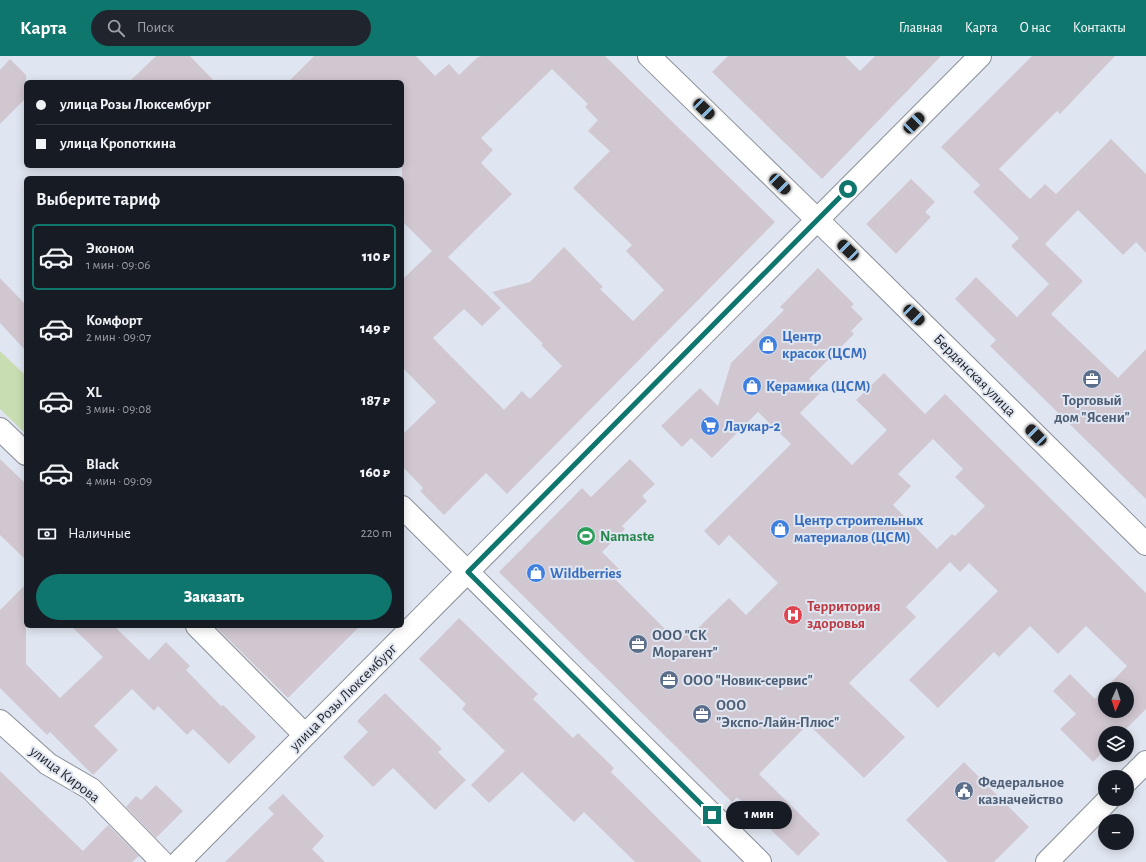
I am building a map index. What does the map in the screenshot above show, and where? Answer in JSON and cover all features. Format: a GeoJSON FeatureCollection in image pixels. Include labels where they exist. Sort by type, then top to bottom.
{"type":"FeatureCollection","features":[{"type":"Feature","properties":{"kind":"street","name":"Бердянская улица"},"geometry":{"type":"LineString","coordinates":[[649,56],[1146,544]]}},
{"type":"Feature","properties":{"kind":"street","name":"улица Розы Люксембург"},"geometry":{"type":"LineString","coordinates":[[179,862],[980,56]]}},
{"type":"Feature","properties":{"kind":"street"},"geometry":{"type":"LineString","coordinates":[[0,429],[24,452]]}},
{"type":"Feature","properties":{"kind":"street"},"geometry":{"type":"LineString","coordinates":[[404,509],[760,862]]}},
{"type":"Feature","properties":{"kind":"street"},"geometry":{"type":"LineString","coordinates":[[199,628],[305,735]]}},
{"type":"Feature","properties":{"kind":"street","name":"улица Кирова"},"geometry":{"type":"LineString","coordinates":[[0,721],[48,764],[91,789],[162,862]]}},
{"type":"Feature","properties":{"kind":"street"},"geometry":{"type":"LineString","coordinates":[[1134,774],[1146,762]]}},
{"type":"Feature","properties":{"kind":"street"},"geometry":{"type":"LineString","coordinates":[[1046,862],[1102,806]]}},
{"type":"Feature","properties":{"kind":"green space"},"geometry":{"type":"Polygon","coordinates":[[[0,351],[24,374],[24,432],[0,409],[0,351]]]}},
{"type":"Feature","properties":{"kind":"building"},"geometry":{"type":"Polygon","coordinates":[[[156,56],[190,56],[213,80],[131,80],[156,56]]]}},
{"type":"Feature","properties":{"kind":"building"},"geometry":{"type":"Polygon","coordinates":[[[314,56],[416,56],[435,76],[449,64],[459,75],[478,57],[482,56],[605,56],[775,222],[507,494],[486,473],[444,515],[420,491],[423,488],[404,468],[404,433],[436,402],[404,369],[404,278],[432,251],[404,223],[404,176],[402,176],[402,168],[404,168],[404,80],[290,80],[314,56]],[[552,69],[481,138],[493,150],[481,163],[512,194],[448,257],[501,308],[482,326],[464,309],[433,338],[504,410],[522,391],[530,399],[562,366],[541,345],[543,344],[492,292],[530,282],[564,247],[603,287],[600,289],[633,321],[664,290],[626,251],[632,245],[573,188],[610,151],[588,131],[598,120],[585,107],[588,104],[552,69]]]}},
{"type":"Feature","properties":{"kind":"building"},"geometry":{"type":"Polygon","coordinates":[[[728,56],[845,56],[860,71],[875,56],[941,56],[822,179],[712,72],[728,56]]]}},
{"type":"Feature","properties":{"kind":"building"},"geometry":{"type":"Polygon","coordinates":[[[1032,56],[1115,56],[1060,114],[1057,111],[999,169],[1030,199],[1045,184],[1056,194],[1111,139],[1146,174],[1146,253],[1136,242],[1123,255],[1078,210],[1045,244],[1083,281],[1051,314],[1118,378],[1146,349],[1146,499],[990,346],[996,340],[955,299],[976,277],[1017,317],[1049,284],[1011,246],[1019,238],[973,192],[980,185],[941,147],[1032,56]]]}},
{"type":"Feature","properties":{"kind":"building"},"geometry":{"type":"Polygon","coordinates":[[[10,59],[26,75],[26,80],[24,80],[24,100],[0,124],[0,70],[10,59]]]}},
{"type":"Feature","properties":{"kind":"building"},"geometry":{"type":"Polygon","coordinates":[[[911,179],[935,202],[925,212],[931,217],[896,254],[866,224],[911,179]]]}},
{"type":"Feature","properties":{"kind":"building"},"geometry":{"type":"Polygon","coordinates":[[[818,268],[854,304],[851,307],[863,319],[851,331],[854,334],[809,379],[822,391],[800,413],[852,465],[887,430],[856,400],[884,373],[925,414],[945,394],[1146,593],[1146,709],[1129,726],[1098,726],[1098,757],[1093,762],[1060,729],[1076,714],[1053,691],[1070,674],[1095,699],[1098,696],[1098,718],[1134,718],[1134,682],[1111,682],[1127,666],[1086,626],[1058,654],[1030,626],[999,657],[994,652],[938,708],[909,680],[998,591],[969,563],[960,572],[950,562],[906,607],[916,617],[849,683],[905,737],[864,778],[808,724],[759,774],[820,834],[798,856],[737,797],[732,802],[499,572],[582,488],[591,497],[630,459],[655,484],[642,496],[647,501],[622,526],[625,529],[602,552],[621,571],[614,578],[678,642],[689,630],[693,633],[729,598],[746,615],[778,583],[729,535],[719,546],[704,531],[791,444],[758,412],[712,458],[691,438],[682,447],[661,426],[700,388],[718,406],[731,363],[784,310],[780,307],[818,268]],[[933,439],[898,474],[911,486],[893,505],[937,549],[952,534],[955,536],[985,506],[955,477],[963,469],[933,439]]]}},
{"type":"Feature","properties":{"kind":"building"},"geometry":{"type":"Polygon","coordinates":[[[0,278],[24,303],[24,349],[0,323],[0,278]]]}},
{"type":"Feature","properties":{"kind":"building"},"geometry":{"type":"Polygon","coordinates":[[[0,459],[24,482],[24,558],[0,535],[0,459]]]}},
{"type":"Feature","properties":{"kind":"building"},"geometry":{"type":"Polygon","coordinates":[[[24,586],[26,664],[60,698],[103,657],[73,628],[116,628],[149,660],[166,642],[190,666],[186,670],[221,706],[223,705],[256,737],[229,764],[193,729],[187,735],[158,706],[154,711],[132,689],[94,726],[118,750],[93,775],[50,732],[47,735],[0,688],[0,610],[24,586]]]}},
{"type":"Feature","properties":{"kind":"building"},"geometry":{"type":"Polygon","coordinates":[[[459,618],[538,694],[533,699],[573,738],[578,733],[614,768],[611,772],[702,862],[635,862],[584,812],[574,822],[522,772],[489,803],[471,785],[505,751],[462,709],[466,704],[419,659],[459,618]]]}},
{"type":"Feature","properties":{"kind":"building"},"geometry":{"type":"Polygon","coordinates":[[[217,628],[358,628],[288,698],[217,628]]]}},
{"type":"Feature","properties":{"kind":"building"},"geometry":{"type":"Polygon","coordinates":[[[385,693],[442,749],[438,752],[466,780],[435,810],[393,768],[373,787],[343,757],[368,732],[357,721],[385,693]]]}},
{"type":"Feature","properties":{"kind":"building","name":"Федеральное казначейство"},"geometry":{"type":"Polygon","coordinates":[[[964,762],[1029,827],[994,862],[948,862],[906,820],[964,762]]]}},
{"type":"Feature","properties":{"kind":"building"},"geometry":{"type":"Polygon","coordinates":[[[0,771],[83,851],[108,825],[139,856],[132,862],[0,862],[0,771]]]}},
{"type":"Feature","properties":{"kind":"building"},"geometry":{"type":"Polygon","coordinates":[[[156,785],[183,811],[156,838],[126,807],[136,796],[141,800],[156,785]]]}},
{"type":"Feature","properties":{"kind":"building"},"geometry":{"type":"Polygon","coordinates":[[[283,794],[324,836],[312,849],[325,862],[225,862],[274,814],[268,808],[283,794]]]}},
{"type":"Feature","properties":{"kind":"place","name":"Центр красок (ЦСМ)"},"geometry":{"type":"Point","coordinates":[768,345]}},
{"type":"Feature","properties":{"kind":"place","name":"Торговый дом \"Ясени\""},"geometry":{"type":"Point","coordinates":[1092,379]}},
{"type":"Feature","properties":{"kind":"place","name":"Керамика (ЦСМ)"},"geometry":{"type":"Point","coordinates":[752,386]}},
{"type":"Feature","properties":{"kind":"place","name":"Лаукар-2"},"geometry":{"type":"Point","coordinates":[710,426]}},
{"type":"Feature","properties":{"kind":"place","name":"Центр строительных материалов (ЦСМ)"},"geometry":{"type":"Point","coordinates":[780,529]}},
{"type":"Feature","properties":{"kind":"place","name":"Namaste"},"geometry":{"type":"Point","coordinates":[586,536]}},
{"type":"Feature","properties":{"kind":"place","name":"Wildberries"},"geometry":{"type":"Point","coordinates":[536,573]}},
{"type":"Feature","properties":{"kind":"place","name":"Территория здоровья"},"geometry":{"type":"Point","coordinates":[793,615]}},
{"type":"Feature","properties":{"kind":"place","name":"ООО \"СК Морагент\""},"geometry":{"type":"Point","coordinates":[638,644]}},
{"type":"Feature","properties":{"kind":"place","name":"ООО \"Новик-сервис\""},"geometry":{"type":"Point","coordinates":[669,680]}},
{"type":"Feature","properties":{"kind":"place","name":"ООО \"Экспо-Лайн-Плюс\""},"geometry":{"type":"Point","coordinates":[702,714]}},
{"type":"Feature","properties":{"kind":"place","name":"Федеральное казначейство"},"geometry":{"type":"Point","coordinates":[964,791]}},
{"type":"Feature","properties":{"kind":"route"},"geometry":{"type":"LineString","coordinates":[[712,815],[468,572],[848,189]]}}]}
